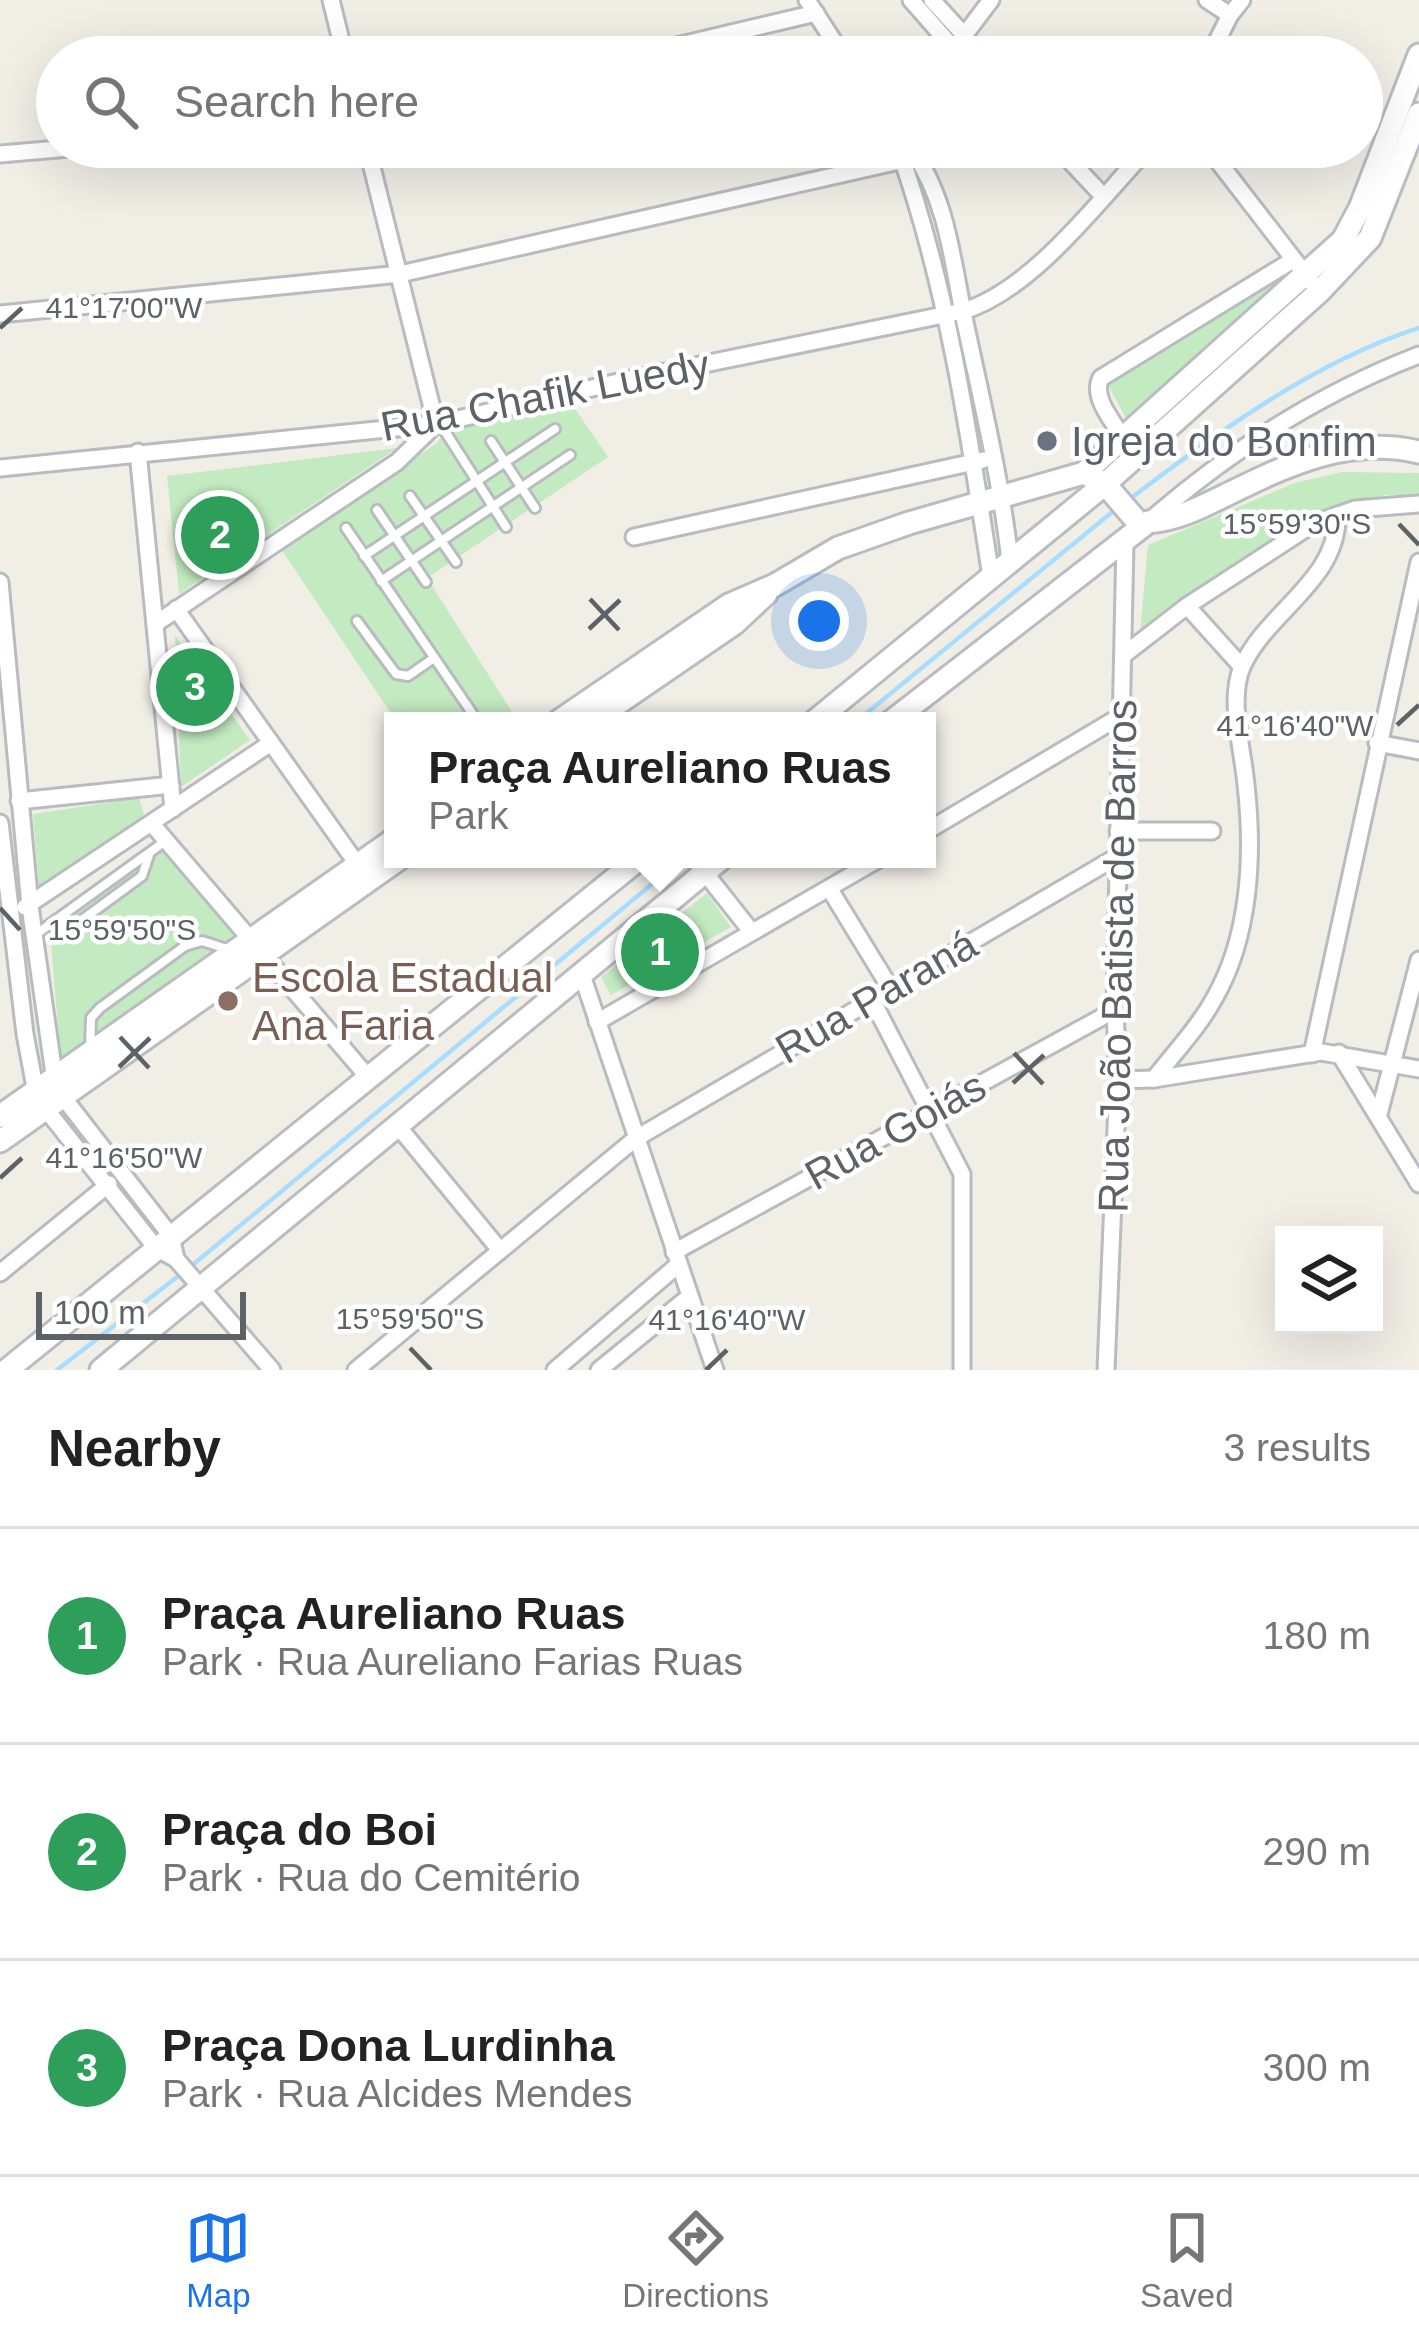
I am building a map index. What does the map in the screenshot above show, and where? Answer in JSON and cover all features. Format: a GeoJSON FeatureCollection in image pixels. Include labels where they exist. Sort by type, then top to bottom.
{"type":"FeatureCollection","features":[{"type":"Feature","properties":{"kind":"main road"},"geometry":{"type":"LineString","coordinates":[[1383,146],[1419,56]]}},
{"type":"Feature","properties":{"kind":"main road"},"geometry":{"type":"LineString","coordinates":[[589,712],[735,623],[775,585],[860,539],[1084,473],[1306,276],[1370,238],[1419,114]]}},
{"type":"Feature","properties":{"kind":"main road"},"geometry":{"type":"LineString","coordinates":[[826,712],[1105,484],[1348,233],[1374,168]]}},
{"type":"Feature","properties":{"kind":"main road"},"geometry":{"type":"LineString","coordinates":[[904,712],[1138,530],[1197,510],[1339,448],[1388,446],[1419,452]]}},
{"type":"Feature","properties":{"kind":"main road"},"geometry":{"type":"LineString","coordinates":[[1084,473],[1105,484],[1138,530]]}},
{"type":"Feature","properties":{"kind":"main road"},"geometry":{"type":"LineString","coordinates":[[363,873],[384,849]]}},
{"type":"Feature","properties":{"kind":"main road"},"geometry":{"type":"LineString","coordinates":[[0,1141],[89,1054],[363,873],[384,865]]}},
{"type":"Feature","properties":{"kind":"main road"},"geometry":{"type":"LineString","coordinates":[[7,1370],[168,1248],[368,1076],[629,868]]}},
{"type":"Feature","properties":{"kind":"main road"},"geometry":{"type":"LineString","coordinates":[[100,1370],[128,1362],[201,1287],[581,975],[701,868]]}},
{"type":"Feature","properties":{"kind":"main road"},"geometry":{"type":"LineString","coordinates":[[0,1116],[49,1095],[250,948]]}},
{"type":"Feature","properties":{"kind":"street"},"geometry":{"type":"LineString","coordinates":[[331,0],[340,36]]}},
{"type":"Feature","properties":{"kind":"street"},"geometry":{"type":"LineString","coordinates":[[910,0],[950,36]]}},
{"type":"Feature","properties":{"kind":"street"},"geometry":{"type":"LineString","coordinates":[[932,0],[956,36]]}},
{"type":"Feature","properties":{"kind":"street"},"geometry":{"type":"LineString","coordinates":[[972,36],[991,0]]}},
{"type":"Feature","properties":{"kind":"street"},"geometry":{"type":"LineString","coordinates":[[1207,0],[1230,15]]}},
{"type":"Feature","properties":{"kind":"street"},"geometry":{"type":"LineString","coordinates":[[1220,36],[1242,0]]}},
{"type":"Feature","properties":{"kind":"street"},"geometry":{"type":"LineString","coordinates":[[705,36],[811,6],[830,36]]}},
{"type":"Feature","properties":{"kind":"street"},"geometry":{"type":"LineString","coordinates":[[0,154],[36,151]]}},
{"type":"Feature","properties":{"kind":"street"},"geometry":{"type":"LineString","coordinates":[[155,624],[397,462],[438,424],[372,168]]}},
{"type":"Feature","properties":{"kind":"street"},"geometry":{"type":"LineString","coordinates":[[0,314],[400,274],[844,168]]}},
{"type":"Feature","properties":{"kind":"street"},"geometry":{"type":"LineString","coordinates":[[911,168],[974,462],[991,577]]}},
{"type":"Feature","properties":{"kind":"street"},"geometry":{"type":"LineString","coordinates":[[915,168],[943,219],[1003,498],[1010,561]]}},
{"type":"Feature","properties":{"kind":"street"},"geometry":{"type":"LineString","coordinates":[[1077,168],[1103,196]]}},
{"type":"Feature","properties":{"kind":"street"},"geometry":{"type":"LineString","coordinates":[[963,311],[1003,293],[1129,168]]}},
{"type":"Feature","properties":{"kind":"street"},"geometry":{"type":"LineString","coordinates":[[1123,438],[1098,395],[1101,378],[1306,276],[1223,168]]}},
{"type":"Feature","properties":{"kind":"street","name":"Rua Chafik Luedy"},"geometry":{"type":"LineString","coordinates":[[0,468],[438,424],[963,311]]}},
{"type":"Feature","properties":{"kind":"street"},"geometry":{"type":"LineString","coordinates":[[1138,530],[1203,475],[1286,419],[1419,355]]}},
{"type":"Feature","properties":{"kind":"street"},"geometry":{"type":"LineString","coordinates":[[138,452],[173,809]]}},
{"type":"Feature","properties":{"kind":"street"},"geometry":{"type":"LineString","coordinates":[[634,537],[994,458]]}},
{"type":"Feature","properties":{"kind":"street"},"geometry":{"type":"LineString","coordinates":[[1125,654],[1187,606],[1300,532],[1336,515],[1378,505],[1419,504]]}},
{"type":"Feature","properties":{"kind":"street"},"geometry":{"type":"LineString","coordinates":[[1154,1079],[1216,997],[1243,920],[1248,831],[1238,714],[1242,667],[1327,556],[1337,533],[1336,515]]}},
{"type":"Feature","properties":{"kind":"street","name":"Rua João Batista de Barros"},"geometry":{"type":"LineString","coordinates":[[1106,1370],[1118,1081],[1119,717],[1138,530]]}},
{"type":"Feature","properties":{"kind":"street"},"geometry":{"type":"LineString","coordinates":[[1312,1054],[1419,562]]}},
{"type":"Feature","properties":{"kind":"street"},"geometry":{"type":"LineString","coordinates":[[0,582],[8,760],[19,801],[49,1095],[121,1174],[168,1248]]}},
{"type":"Feature","properties":{"kind":"street"},"geometry":{"type":"LineString","coordinates":[[1187,606],[1242,667]]}},
{"type":"Feature","properties":{"kind":"street"},"geometry":{"type":"LineString","coordinates":[[176,609],[363,873]]}},
{"type":"Feature","properties":{"kind":"street"},"geometry":{"type":"LineString","coordinates":[[936,825],[1119,717]]}},
{"type":"Feature","properties":{"kind":"street"},"geometry":{"type":"LineString","coordinates":[[8,908],[30,906],[272,742]]}},
{"type":"Feature","properties":{"kind":"street"},"geometry":{"type":"LineString","coordinates":[[1377,743],[1419,751]]}},
{"type":"Feature","properties":{"kind":"street"},"geometry":{"type":"LineString","coordinates":[[19,801],[171,785]]}},
{"type":"Feature","properties":{"kind":"street"},"geometry":{"type":"LineString","coordinates":[[0,824],[25,1034],[49,1095],[105,1187],[168,1248],[272,1370]]}},
{"type":"Feature","properties":{"kind":"street"},"geometry":{"type":"LineString","coordinates":[[152,824],[250,948],[368,1076]]}},
{"type":"Feature","properties":{"kind":"street"},"geometry":{"type":"LineString","coordinates":[[1118,830],[1211,831]]}},
{"type":"Feature","properties":{"kind":"street","name":"Rua Paraná"},"geometry":{"type":"LineString","coordinates":[[356,1370],[635,1139],[1118,856]]}},
{"type":"Feature","properties":{"kind":"street"},"geometry":{"type":"LineString","coordinates":[[710,868],[752,931]]}},
{"type":"Feature","properties":{"kind":"street"},"geometry":{"type":"LineString","coordinates":[[597,1022],[864,868]]}},
{"type":"Feature","properties":{"kind":"street"},"geometry":{"type":"LineString","coordinates":[[829,889],[890,986]]}},
{"type":"Feature","properties":{"kind":"street"},"geometry":{"type":"LineString","coordinates":[[1379,1114],[1419,959]]}},
{"type":"Feature","properties":{"kind":"street"},"geometry":{"type":"LineString","coordinates":[[581,975],[716,1370]]}},
{"type":"Feature","properties":{"kind":"street"},"geometry":{"type":"LineString","coordinates":[[872,998],[958,1162],[963,1184],[962,1370]]}},
{"type":"Feature","properties":{"kind":"street","name":"Rua Goiás"},"geometry":{"type":"LineString","coordinates":[[555,1370],[676,1258],[1115,1010]]}},
{"type":"Feature","properties":{"kind":"street"},"geometry":{"type":"LineString","coordinates":[[25,1034],[46,1032]]}},
{"type":"Feature","properties":{"kind":"street"},"geometry":{"type":"LineString","coordinates":[[1118,1081],[1312,1054],[1339,1053],[1419,1069]]}},
{"type":"Feature","properties":{"kind":"street"},"geometry":{"type":"LineString","coordinates":[[1339,1053],[1419,1184]]}},
{"type":"Feature","properties":{"kind":"street"},"geometry":{"type":"LineString","coordinates":[[397,1125],[499,1249]]}},
{"type":"Feature","properties":{"kind":"street"},"geometry":{"type":"LineString","coordinates":[[0,1273],[121,1174]]}},
{"type":"Feature","properties":{"kind":"street"},"geometry":{"type":"LineString","coordinates":[[599,1370],[690,1296]]}},
{"type":"Feature","properties":{"kind":"lane"},"geometry":{"type":"LineString","coordinates":[[438,424],[506,527]]}},
{"type":"Feature","properties":{"kind":"lane"},"geometry":{"type":"LineString","coordinates":[[364,556],[555,429]]}},
{"type":"Feature","properties":{"kind":"lane"},"geometry":{"type":"LineString","coordinates":[[491,441],[535,508]]}},
{"type":"Feature","properties":{"kind":"lane"},"geometry":{"type":"LineString","coordinates":[[381,581],[570,455]]}},
{"type":"Feature","properties":{"kind":"lane"},"geometry":{"type":"LineString","coordinates":[[410,496],[456,562]]}},
{"type":"Feature","properties":{"kind":"lane"},"geometry":{"type":"LineString","coordinates":[[377,510],[426,582]]}},
{"type":"Feature","properties":{"kind":"lane"},"geometry":{"type":"LineString","coordinates":[[346,528],[471,712]]}},
{"type":"Feature","properties":{"kind":"lane"},"geometry":{"type":"LineString","coordinates":[[357,621],[396,674],[408,676],[434,658]]}},
{"type":"Feature","properties":{"kind":"lane"},"geometry":{"type":"LineString","coordinates":[[34,936],[55,921],[70,927],[145,874],[149,853],[166,841]]}},
{"type":"Feature","properties":{"kind":"lane"},"geometry":{"type":"LineString","coordinates":[[89,1054],[95,1012],[185,946],[202,940],[250,948]]}},
{"type":"Feature","properties":{"kind":"green space"},"geometry":{"type":"Polygon","coordinates":[[[1291,271],[1295,277],[1128,422],[1108,385],[1291,271]]]}},
{"type":"Feature","properties":{"kind":"green space"},"geometry":{"type":"Polygon","coordinates":[[[567,397],[608,457],[427,578],[512,712],[390,712],[281,549],[437,443],[451,422],[567,397]]]}},
{"type":"Feature","properties":{"kind":"green space"},"geometry":{"type":"Polygon","coordinates":[[[397,448],[179,594],[167,476],[397,448]]]}},
{"type":"Feature","properties":{"kind":"green space"},"geometry":{"type":"Polygon","coordinates":[[[1342,472],[1419,473],[1419,496],[1385,495],[1346,506],[1140,633],[1148,545],[1295,483],[1342,472]]]}},
{"type":"Feature","properties":{"kind":"green space"},"geometry":{"type":"Polygon","coordinates":[[[175,635],[250,740],[181,787],[175,635]]]}},
{"type":"Feature","properties":{"kind":"green space"},"geometry":{"type":"Polygon","coordinates":[[[139,798],[144,815],[39,889],[33,814],[139,798]]]}},
{"type":"Feature","properties":{"kind":"green space"},"geometry":{"type":"Polygon","coordinates":[[[154,841],[240,940],[61,1065],[49,918],[154,841]]]}},
{"type":"Feature","properties":{"kind":"green space"},"geometry":{"type":"Polygon","coordinates":[[[707,893],[731,927],[611,995],[601,977],[707,893]]]}},
{"type":"Feature","properties":{"kind":"waterway"},"geometry":{"type":"LineString","coordinates":[[1131,498],[1305,379],[1419,328]]}},
{"type":"Feature","properties":{"kind":"waterway"},"geometry":{"type":"LineString","coordinates":[[868,712],[1111,513]]}},
{"type":"Feature","properties":{"kind":"waterway"},"geometry":{"type":"LineString","coordinates":[[195,1263],[671,868]]}},
{"type":"Feature","properties":{"kind":"waterway"},"geometry":{"type":"LineString","coordinates":[[57,1370],[177,1277]]}},
{"type":"Feature","properties":{"kind":"place","name":"Igreja do Bonfim"},"geometry":{"type":"Point","coordinates":[1047,441]}},
{"type":"Feature","properties":{"kind":"place","name":"Praça do Boi"},"geometry":{"type":"Point","coordinates":[220,535]}},
{"type":"Feature","properties":{"kind":"place","name":"Praça Dona Lurdinha"},"geometry":{"type":"Point","coordinates":[195,687]}},
{"type":"Feature","properties":{"kind":"place","name":"Praça Aureliano Ruas"},"geometry":{"type":"Point","coordinates":[660,952]}},
{"type":"Feature","properties":{"kind":"place","name":"Escola Estadual Ana Faria"},"geometry":{"type":"Point","coordinates":[228,1001]}}]}
